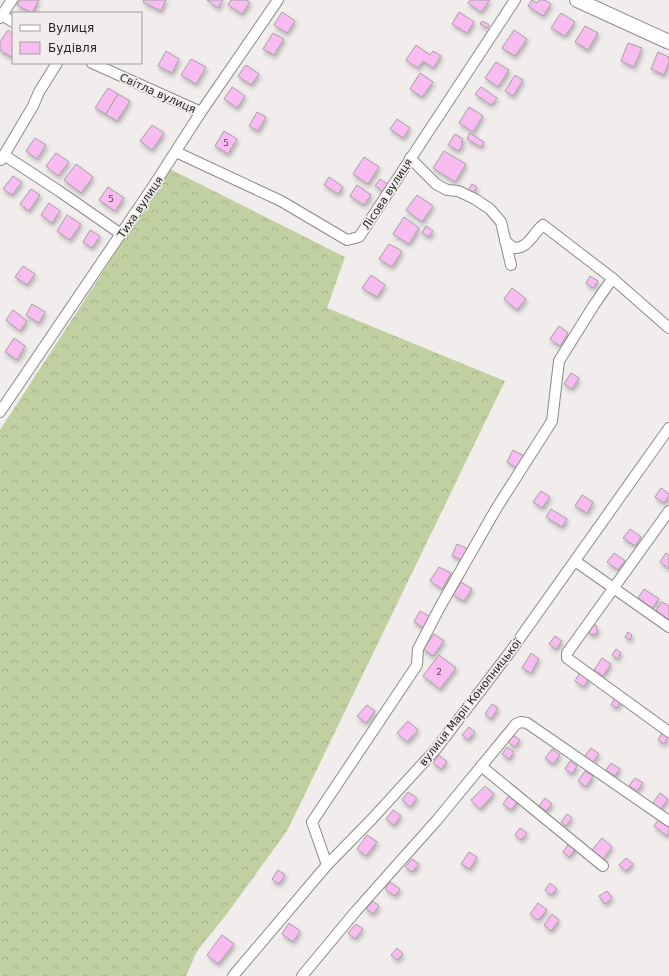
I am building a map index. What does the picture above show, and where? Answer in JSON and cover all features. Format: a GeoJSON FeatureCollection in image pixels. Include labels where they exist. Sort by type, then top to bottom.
{"type":"FeatureCollection","features":[{"type":"Feature","properties":{"kind":"street"},"geometry":{"type":"LineString","coordinates":[[12,0],[1,17],[12,22]]}},
{"type":"Feature","properties":{"kind":"street","name":"Лісова вулиця"},"geometry":{"type":"LineString","coordinates":[[176,152],[281,201],[347,240],[359,237],[515,0]]}},
{"type":"Feature","properties":{"kind":"street"},"geometry":{"type":"LineString","coordinates":[[577,0],[669,42]]}},
{"type":"Feature","properties":{"kind":"street","name":"Тиха вулиця"},"geometry":{"type":"LineString","coordinates":[[0,412],[121,234],[276,1]]}},
{"type":"Feature","properties":{"kind":"street"},"geometry":{"type":"LineString","coordinates":[[56,64],[2,158],[59,191],[121,234]]}},
{"type":"Feature","properties":{"kind":"street","name":"Світла вулиця"},"geometry":{"type":"LineString","coordinates":[[94,64],[202,112]]}},
{"type":"Feature","properties":{"kind":"street"},"geometry":{"type":"LineString","coordinates":[[410,158],[436,184],[447,190],[464,194],[490,209],[501,222],[511,265]]}},
{"type":"Feature","properties":{"kind":"street"},"geometry":{"type":"LineString","coordinates":[[505,241],[514,248],[520,249],[525,246],[537,230],[543,225],[612,278],[669,328]]}},
{"type":"Feature","properties":{"kind":"street"},"geometry":{"type":"LineString","coordinates":[[327,865],[312,822],[417,665],[418,649],[441,606],[496,509],[552,421],[559,361],[612,278]]}},
{"type":"Feature","properties":{"kind":"street","name":"вулиця Марії Конопницької"},"geometry":{"type":"LineString","coordinates":[[233,976],[327,865],[372,819],[436,749],[510,652],[669,428]]}},
{"type":"Feature","properties":{"kind":"street"},"geometry":{"type":"LineString","coordinates":[[669,511],[666,523],[614,587],[567,653],[567,658],[669,732]]}},
{"type":"Feature","properties":{"kind":"street"},"geometry":{"type":"LineString","coordinates":[[575,561],[669,627]]}},
{"type":"Feature","properties":{"kind":"street"},"geometry":{"type":"LineString","coordinates":[[302,976],[356,911],[437,820],[516,724],[524,722],[669,821]]}},
{"type":"Feature","properties":{"kind":"street"},"geometry":{"type":"LineString","coordinates":[[482,766],[603,866]]}},
{"type":"Feature","properties":{"kind":"green space"},"geometry":{"type":"Polygon","coordinates":[[[170,169],[345,257],[327,308],[505,381],[287,831],[226,915],[197,951],[186,976],[0,976],[0,430],[170,169]]]}},
{"type":"Feature","properties":{"kind":"building"},"geometry":{"type":"Polygon","coordinates":[[[20,0],[39,0],[33,12],[17,5],[20,0]]]}},
{"type":"Feature","properties":{"kind":"building"},"geometry":{"type":"Polygon","coordinates":[[[144,0],[166,0],[161,11],[143,2],[144,0]]]}},
{"type":"Feature","properties":{"kind":"building"},"geometry":{"type":"Polygon","coordinates":[[[207,0],[223,0],[218,8],[207,0]]]}},
{"type":"Feature","properties":{"kind":"building"},"geometry":{"type":"Polygon","coordinates":[[[231,0],[246,0],[250,2],[242,14],[228,5],[231,0]]]}},
{"type":"Feature","properties":{"kind":"building"},"geometry":{"type":"Polygon","coordinates":[[[470,0],[490,0],[481,12],[468,3],[470,0]]]}},
{"type":"Feature","properties":{"kind":"building"},"geometry":{"type":"Polygon","coordinates":[[[532,0],[537,3],[539,0],[545,0],[551,4],[543,16],[528,6],[532,0]]]}},
{"type":"Feature","properties":{"kind":"building"},"geometry":{"type":"Polygon","coordinates":[[[282,12],[295,21],[287,33],[274,25],[282,12]]]}},
{"type":"Feature","properties":{"kind":"building"},"geometry":{"type":"Polygon","coordinates":[[[459,12],[474,22],[467,33],[452,24],[459,12]]]}},
{"type":"Feature","properties":{"kind":"building"},"geometry":{"type":"Polygon","coordinates":[[[561,13],[575,22],[565,36],[551,28],[561,13]]]}},
{"type":"Feature","properties":{"kind":"building"},"geometry":{"type":"Polygon","coordinates":[[[482,21],[489,25],[487,28],[480,24],[482,21]]]}},
{"type":"Feature","properties":{"kind":"building"},"geometry":{"type":"Polygon","coordinates":[[[585,26],[598,33],[588,50],[575,42],[585,26]]]}},
{"type":"Feature","properties":{"kind":"building"},"geometry":{"type":"Polygon","coordinates":[[[8,30],[12,33],[11,57],[0,50],[0,42],[8,30]]]}},
{"type":"Feature","properties":{"kind":"building"},"geometry":{"type":"Polygon","coordinates":[[[514,30],[527,39],[515,56],[502,48],[514,30]]]}},
{"type":"Feature","properties":{"kind":"building"},"geometry":{"type":"Polygon","coordinates":[[[273,33],[284,39],[274,55],[263,49],[273,33]]]}},
{"type":"Feature","properties":{"kind":"building"},"geometry":{"type":"Polygon","coordinates":[[[628,43],[642,48],[634,67],[621,61],[628,43]]]}},
{"type":"Feature","properties":{"kind":"building"},"geometry":{"type":"Polygon","coordinates":[[[416,45],[430,55],[433,51],[441,56],[433,68],[423,61],[418,68],[406,60],[416,45]]]}},
{"type":"Feature","properties":{"kind":"building"},"geometry":{"type":"Polygon","coordinates":[[[166,51],[179,59],[172,73],[158,66],[166,51]]]}},
{"type":"Feature","properties":{"kind":"building"},"geometry":{"type":"Polygon","coordinates":[[[658,52],[669,57],[669,62],[664,75],[651,69],[658,52]]]}},
{"type":"Feature","properties":{"kind":"building"},"geometry":{"type":"Polygon","coordinates":[[[191,59],[206,67],[196,84],[181,75],[191,59]]]}},
{"type":"Feature","properties":{"kind":"building"},"geometry":{"type":"Polygon","coordinates":[[[496,62],[509,70],[498,87],[485,78],[496,62]]]}},
{"type":"Feature","properties":{"kind":"building"},"geometry":{"type":"Polygon","coordinates":[[[246,65],[259,74],[251,85],[238,76],[246,65]]]}},
{"type":"Feature","properties":{"kind":"building"},"geometry":{"type":"Polygon","coordinates":[[[420,73],[433,82],[422,97],[410,89],[420,73]]]}},
{"type":"Feature","properties":{"kind":"building"},"geometry":{"type":"Polygon","coordinates":[[[515,75],[523,80],[513,96],[505,91],[515,75]]]}},
{"type":"Feature","properties":{"kind":"building"},"geometry":{"type":"Polygon","coordinates":[[[232,87],[245,96],[237,108],[224,99],[232,87]]]}},
{"type":"Feature","properties":{"kind":"building"},"geometry":{"type":"Polygon","coordinates":[[[481,87],[497,98],[491,105],[475,94],[481,87]]]}},
{"type":"Feature","properties":{"kind":"building"},"geometry":{"type":"Polygon","coordinates":[[[108,88],[118,94],[106,114],[95,108],[108,88]]]}},
{"type":"Feature","properties":{"kind":"building"},"geometry":{"type":"Polygon","coordinates":[[[118,94],[130,101],[117,121],[106,114],[118,94]]]}},
{"type":"Feature","properties":{"kind":"building"},"geometry":{"type":"Polygon","coordinates":[[[469,107],[483,116],[473,132],[459,123],[469,107]]]}},
{"type":"Feature","properties":{"kind":"building"},"geometry":{"type":"Polygon","coordinates":[[[257,112],[266,117],[258,131],[249,126],[257,112]]]}},
{"type":"Feature","properties":{"kind":"building"},"geometry":{"type":"Polygon","coordinates":[[[397,119],[410,128],[403,138],[390,129],[397,119]]]}},
{"type":"Feature","properties":{"kind":"building"},"geometry":{"type":"Polygon","coordinates":[[[152,125],[164,133],[152,150],[140,141],[152,125]]]}},
{"type":"Feature","properties":{"kind":"building"},"geometry":{"type":"Polygon","coordinates":[[[224,131],[237,139],[228,154],[215,146],[224,131]]]}},
{"type":"Feature","properties":{"kind":"building"},"geometry":{"type":"Polygon","coordinates":[[[470,133],[484,142],[481,147],[467,139],[470,133]]]}},
{"type":"Feature","properties":{"kind":"building"},"geometry":{"type":"Polygon","coordinates":[[[455,134],[463,139],[461,142],[463,143],[459,151],[448,145],[455,134]]]}},
{"type":"Feature","properties":{"kind":"building"},"geometry":{"type":"Polygon","coordinates":[[[35,138],[46,145],[37,159],[26,151],[35,138]]]}},
{"type":"Feature","properties":{"kind":"building"},"geometry":{"type":"Polygon","coordinates":[[[444,151],[466,164],[455,182],[433,168],[444,151]]]}},
{"type":"Feature","properties":{"kind":"building"},"geometry":{"type":"Polygon","coordinates":[[[56,153],[69,162],[58,176],[46,166],[56,153]]]}},
{"type":"Feature","properties":{"kind":"building"},"geometry":{"type":"Polygon","coordinates":[[[364,157],[379,167],[368,184],[353,174],[364,157]]]}},
{"type":"Feature","properties":{"kind":"building"},"geometry":{"type":"Polygon","coordinates":[[[76,164],[93,177],[81,193],[64,180],[76,164]]]}},
{"type":"Feature","properties":{"kind":"building"},"geometry":{"type":"Polygon","coordinates":[[[13,176],[22,182],[12,195],[3,189],[13,176]]]}},
{"type":"Feature","properties":{"kind":"building"},"geometry":{"type":"Polygon","coordinates":[[[329,177],[343,187],[338,194],[324,185],[329,177]]]}},
{"type":"Feature","properties":{"kind":"building"},"geometry":{"type":"Polygon","coordinates":[[[380,179],[389,185],[384,192],[375,186],[380,179]]]}},
{"type":"Feature","properties":{"kind":"building"},"geometry":{"type":"Polygon","coordinates":[[[472,184],[477,187],[473,193],[468,190],[472,184]]]}},
{"type":"Feature","properties":{"kind":"building"},"geometry":{"type":"Polygon","coordinates":[[[357,185],[371,195],[364,205],[350,196],[357,185]]]}},
{"type":"Feature","properties":{"kind":"building"},"geometry":{"type":"Polygon","coordinates":[[[108,187],[124,198],[115,211],[99,200],[108,187]]]}},
{"type":"Feature","properties":{"kind":"building"},"geometry":{"type":"Polygon","coordinates":[[[31,189],[40,195],[29,211],[20,204],[31,189]]]}},
{"type":"Feature","properties":{"kind":"building"},"geometry":{"type":"Polygon","coordinates":[[[417,195],[433,206],[422,222],[406,210],[417,195]]]}},
{"type":"Feature","properties":{"kind":"building"},"geometry":{"type":"Polygon","coordinates":[[[49,203],[60,211],[52,223],[41,215],[49,203]]]}},
{"type":"Feature","properties":{"kind":"building"},"geometry":{"type":"Polygon","coordinates":[[[67,215],[81,224],[70,240],[57,231],[67,215]]]}},
{"type":"Feature","properties":{"kind":"building"},"geometry":{"type":"Polygon","coordinates":[[[404,217],[419,228],[409,244],[393,234],[404,217]]]}},
{"type":"Feature","properties":{"kind":"building"},"geometry":{"type":"Polygon","coordinates":[[[426,226],[433,231],[429,237],[422,233],[426,226]]]}},
{"type":"Feature","properties":{"kind":"building"},"geometry":{"type":"Polygon","coordinates":[[[90,230],[100,236],[92,248],[83,242],[90,230]]]}},
{"type":"Feature","properties":{"kind":"building"},"geometry":{"type":"Polygon","coordinates":[[[389,244],[402,251],[392,267],[379,259],[389,244]]]}},
{"type":"Feature","properties":{"kind":"building"},"geometry":{"type":"Polygon","coordinates":[[[23,266],[35,274],[27,285],[15,277],[23,266]]]}},
{"type":"Feature","properties":{"kind":"building"},"geometry":{"type":"Polygon","coordinates":[[[371,275],[385,285],[377,297],[362,288],[371,275]]]}},
{"type":"Feature","properties":{"kind":"building"},"geometry":{"type":"Polygon","coordinates":[[[590,276],[598,281],[593,288],[586,283],[590,276]]]}},
{"type":"Feature","properties":{"kind":"building"},"geometry":{"type":"Polygon","coordinates":[[[512,288],[526,299],[517,310],[504,299],[512,288]]]}},
{"type":"Feature","properties":{"kind":"building"},"geometry":{"type":"Polygon","coordinates":[[[32,304],[45,312],[39,323],[26,315],[32,304]]]}},
{"type":"Feature","properties":{"kind":"building"},"geometry":{"type":"Polygon","coordinates":[[[13,310],[27,321],[20,331],[6,320],[13,310]]]}},
{"type":"Feature","properties":{"kind":"building"},"geometry":{"type":"Polygon","coordinates":[[[559,326],[568,333],[560,346],[550,339],[559,326]]]}},
{"type":"Feature","properties":{"kind":"building"},"geometry":{"type":"Polygon","coordinates":[[[14,338],[25,346],[17,360],[5,352],[14,338]]]}},
{"type":"Feature","properties":{"kind":"building"},"geometry":{"type":"Polygon","coordinates":[[[571,373],[579,378],[572,389],[564,384],[571,373]]]}},
{"type":"Feature","properties":{"kind":"building"},"geometry":{"type":"Polygon","coordinates":[[[513,450],[524,456],[517,468],[507,462],[513,450]]]}},
{"type":"Feature","properties":{"kind":"building"},"geometry":{"type":"Polygon","coordinates":[[[661,488],[669,494],[664,503],[655,497],[661,488]]]}},
{"type":"Feature","properties":{"kind":"building"},"geometry":{"type":"Polygon","coordinates":[[[541,491],[550,497],[542,508],[533,502],[541,491]]]}},
{"type":"Feature","properties":{"kind":"building"},"geometry":{"type":"Polygon","coordinates":[[[582,495],[593,502],[587,513],[575,506],[582,495]]]}},
{"type":"Feature","properties":{"kind":"building"},"geometry":{"type":"Polygon","coordinates":[[[551,509],[567,519],[562,527],[546,517],[551,509]]]}},
{"type":"Feature","properties":{"kind":"building"},"geometry":{"type":"Polygon","coordinates":[[[630,529],[641,537],[635,546],[623,538],[630,529]]]}},
{"type":"Feature","properties":{"kind":"building"},"geometry":{"type":"Polygon","coordinates":[[[457,544],[468,549],[462,560],[452,556],[457,544]]]}},
{"type":"Feature","properties":{"kind":"building"},"geometry":{"type":"Polygon","coordinates":[[[614,553],[625,561],[618,570],[607,562],[614,553]]]}},
{"type":"Feature","properties":{"kind":"building"},"geometry":{"type":"Polygon","coordinates":[[[666,553],[669,555],[669,569],[660,562],[666,553]]]}},
{"type":"Feature","properties":{"kind":"building"},"geometry":{"type":"Polygon","coordinates":[[[439,567],[451,573],[442,589],[430,581],[439,567]]]}},
{"type":"Feature","properties":{"kind":"building"},"geometry":{"type":"Polygon","coordinates":[[[461,582],[472,589],[464,601],[453,595],[461,582]]]}},
{"type":"Feature","properties":{"kind":"building"},"geometry":{"type":"Polygon","coordinates":[[[644,589],[659,599],[652,608],[638,598],[644,589]]]}},
{"type":"Feature","properties":{"kind":"building"},"geometry":{"type":"Polygon","coordinates":[[[662,602],[669,606],[669,620],[656,610],[662,602]]]}},
{"type":"Feature","properties":{"kind":"building"},"geometry":{"type":"Polygon","coordinates":[[[420,611],[430,617],[424,628],[414,622],[420,611]]]}},
{"type":"Feature","properties":{"kind":"building"},"geometry":{"type":"Polygon","coordinates":[[[596,625],[598,633],[590,635],[588,627],[596,625]]]}},
{"type":"Feature","properties":{"kind":"building"},"geometry":{"type":"Polygon","coordinates":[[[628,632],[632,635],[630,640],[625,637],[628,632]]]}},
{"type":"Feature","properties":{"kind":"building"},"geometry":{"type":"Polygon","coordinates":[[[434,634],[444,641],[433,656],[423,649],[434,634]]]}},
{"type":"Feature","properties":{"kind":"building"},"geometry":{"type":"Polygon","coordinates":[[[555,636],[562,641],[556,649],[549,644],[555,636]]]}},
{"type":"Feature","properties":{"kind":"building"},"geometry":{"type":"Polygon","coordinates":[[[616,649],[621,653],[617,659],[612,655],[616,649]]]}},
{"type":"Feature","properties":{"kind":"building"},"geometry":{"type":"Polygon","coordinates":[[[531,653],[539,659],[531,673],[522,668],[531,653]]]}},
{"type":"Feature","properties":{"kind":"building"},"geometry":{"type":"Polygon","coordinates":[[[439,655],[456,668],[440,689],[423,676],[439,655]]]}},
{"type":"Feature","properties":{"kind":"building"},"geometry":{"type":"Polygon","coordinates":[[[602,658],[611,664],[603,676],[594,670],[602,658]]]}},
{"type":"Feature","properties":{"kind":"building"},"geometry":{"type":"Polygon","coordinates":[[[581,671],[590,676],[584,687],[575,681],[581,671]]]}},
{"type":"Feature","properties":{"kind":"building"},"geometry":{"type":"Polygon","coordinates":[[[616,696],[621,701],[617,708],[611,705],[616,696]]]}},
{"type":"Feature","properties":{"kind":"building"},"geometry":{"type":"Polygon","coordinates":[[[492,704],[498,708],[491,719],[485,714],[492,704]]]}},
{"type":"Feature","properties":{"kind":"building"},"geometry":{"type":"Polygon","coordinates":[[[367,705],[375,711],[366,723],[357,716],[367,705]]]}},
{"type":"Feature","properties":{"kind":"building"},"geometry":{"type":"Polygon","coordinates":[[[408,721],[418,730],[407,742],[397,733],[408,721]]]}},
{"type":"Feature","properties":{"kind":"building"},"geometry":{"type":"Polygon","coordinates":[[[469,727],[475,732],[468,740],[462,735],[469,727]]]}},
{"type":"Feature","properties":{"kind":"building"},"geometry":{"type":"Polygon","coordinates":[[[662,733],[668,737],[664,744],[658,740],[662,733]]]}},
{"type":"Feature","properties":{"kind":"building"},"geometry":{"type":"Polygon","coordinates":[[[513,735],[520,740],[515,747],[508,742],[513,735]]]}},
{"type":"Feature","properties":{"kind":"building"},"geometry":{"type":"Polygon","coordinates":[[[507,747],[514,752],[509,759],[502,754],[507,747]]]}},
{"type":"Feature","properties":{"kind":"building"},"geometry":{"type":"Polygon","coordinates":[[[591,748],[599,754],[593,762],[585,756],[591,748]]]}},
{"type":"Feature","properties":{"kind":"building"},"geometry":{"type":"Polygon","coordinates":[[[552,749],[560,755],[553,764],[545,758],[552,749]]]}},
{"type":"Feature","properties":{"kind":"building"},"geometry":{"type":"Polygon","coordinates":[[[439,755],[447,762],[441,769],[433,763],[439,755]]]}},
{"type":"Feature","properties":{"kind":"building"},"geometry":{"type":"Polygon","coordinates":[[[570,761],[577,766],[572,774],[565,769],[570,761]]]}},
{"type":"Feature","properties":{"kind":"building"},"geometry":{"type":"Polygon","coordinates":[[[611,763],[620,769],[615,776],[606,770],[611,763]]]}},
{"type":"Feature","properties":{"kind":"building"},"geometry":{"type":"Polygon","coordinates":[[[585,771],[593,776],[586,787],[578,781],[585,771]]]}},
{"type":"Feature","properties":{"kind":"building"},"geometry":{"type":"Polygon","coordinates":[[[635,778],[643,783],[637,791],[629,786],[635,778]]]}},
{"type":"Feature","properties":{"kind":"building"},"geometry":{"type":"Polygon","coordinates":[[[485,786],[494,794],[480,809],[471,800],[485,786]]]}},
{"type":"Feature","properties":{"kind":"building"},"geometry":{"type":"Polygon","coordinates":[[[408,792],[417,798],[410,807],[402,800],[408,792]]]}},
{"type":"Feature","properties":{"kind":"building"},"geometry":{"type":"Polygon","coordinates":[[[660,793],[668,799],[660,810],[652,804],[660,793]]]}},
{"type":"Feature","properties":{"kind":"building"},"geometry":{"type":"Polygon","coordinates":[[[510,794],[519,800],[511,810],[503,804],[510,794]]]}},
{"type":"Feature","properties":{"kind":"building"},"geometry":{"type":"Polygon","coordinates":[[[545,798],[552,804],[546,811],[539,806],[545,798]]]}},
{"type":"Feature","properties":{"kind":"building"},"geometry":{"type":"Polygon","coordinates":[[[393,810],[401,816],[394,825],[386,819],[393,810]]]}},
{"type":"Feature","properties":{"kind":"building"},"geometry":{"type":"Polygon","coordinates":[[[567,814],[572,818],[566,826],[561,822],[567,814]]]}},
{"type":"Feature","properties":{"kind":"building"},"geometry":{"type":"Polygon","coordinates":[[[659,819],[669,827],[669,833],[667,836],[654,826],[659,819]]]}},
{"type":"Feature","properties":{"kind":"building"},"geometry":{"type":"Polygon","coordinates":[[[520,828],[527,833],[521,840],[515,835],[520,828]]]}},
{"type":"Feature","properties":{"kind":"building"},"geometry":{"type":"Polygon","coordinates":[[[367,835],[377,842],[366,856],[357,849],[367,835]]]}},
{"type":"Feature","properties":{"kind":"building"},"geometry":{"type":"Polygon","coordinates":[[[602,838],[612,847],[603,859],[592,850],[602,838]]]}},
{"type":"Feature","properties":{"kind":"building"},"geometry":{"type":"Polygon","coordinates":[[[570,842],[577,847],[569,857],[563,852],[570,842]]]}},
{"type":"Feature","properties":{"kind":"building"},"geometry":{"type":"Polygon","coordinates":[[[469,852],[477,857],[470,869],[461,864],[469,852]]]}},
{"type":"Feature","properties":{"kind":"building"},"geometry":{"type":"Polygon","coordinates":[[[626,858],[633,864],[626,871],[619,865],[626,858]]]}},
{"type":"Feature","properties":{"kind":"building"},"geometry":{"type":"Polygon","coordinates":[[[412,859],[419,864],[412,872],[405,867],[412,859]]]}},
{"type":"Feature","properties":{"kind":"building"},"geometry":{"type":"Polygon","coordinates":[[[278,870],[285,875],[279,884],[272,879],[278,870]]]}},
{"type":"Feature","properties":{"kind":"building"},"geometry":{"type":"Polygon","coordinates":[[[390,882],[400,889],[395,896],[385,889],[390,882]]]}},
{"type":"Feature","properties":{"kind":"building"},"geometry":{"type":"Polygon","coordinates":[[[550,883],[557,889],[551,895],[545,890],[550,883]]]}},
{"type":"Feature","properties":{"kind":"building"},"geometry":{"type":"Polygon","coordinates":[[[607,891],[612,898],[605,904],[599,896],[607,891]]]}},
{"type":"Feature","properties":{"kind":"building"},"geometry":{"type":"Polygon","coordinates":[[[373,901],[379,906],[373,914],[366,909],[373,901]]]}},
{"type":"Feature","properties":{"kind":"building"},"geometry":{"type":"Polygon","coordinates":[[[538,903],[547,910],[538,920],[530,914],[538,903]]]}},
{"type":"Feature","properties":{"kind":"building"},"geometry":{"type":"Polygon","coordinates":[[[552,914],[559,920],[551,931],[544,925],[552,914]]]}},
{"type":"Feature","properties":{"kind":"building"},"geometry":{"type":"Polygon","coordinates":[[[289,923],[300,931],[293,942],[282,934],[289,923]]]}},
{"type":"Feature","properties":{"kind":"building"},"geometry":{"type":"Polygon","coordinates":[[[356,924],[363,929],[355,939],[348,933],[356,924]]]}},
{"type":"Feature","properties":{"kind":"building"},"geometry":{"type":"Polygon","coordinates":[[[222,935],[234,944],[218,964],[207,955],[222,935]]]}},
{"type":"Feature","properties":{"kind":"building"},"geometry":{"type":"Polygon","coordinates":[[[397,948],[403,954],[397,960],[391,955],[397,948]]]}}]}
